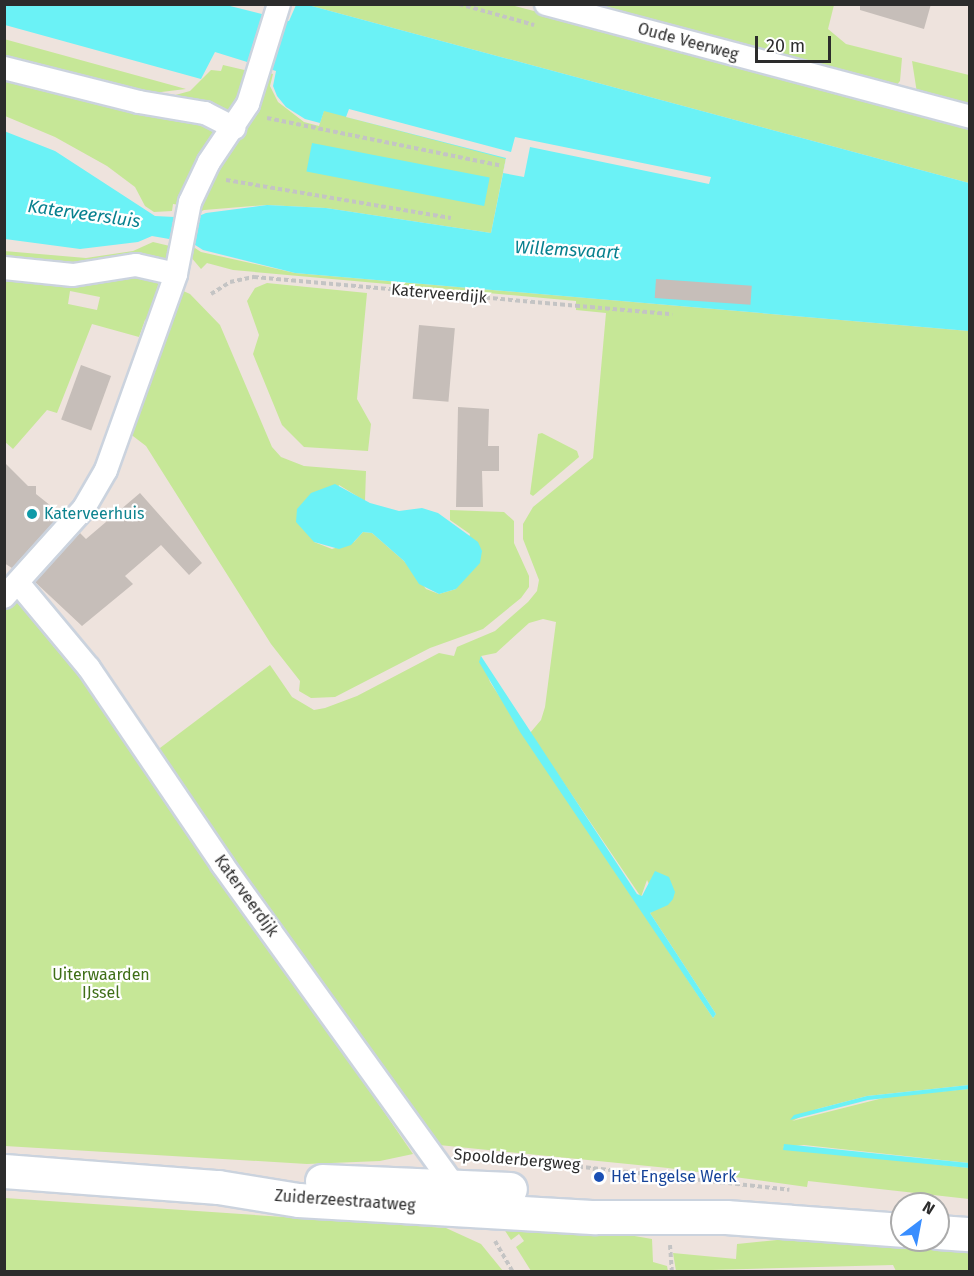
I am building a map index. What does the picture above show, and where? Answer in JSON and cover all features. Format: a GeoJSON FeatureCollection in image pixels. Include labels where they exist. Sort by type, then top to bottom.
{"type":"FeatureCollection","features":[{"type":"Feature","properties":{"kind":"main road","name":"Zuiderzeestraatweg"},"geometry":{"type":"LineString","coordinates":[[4,1172],[219,1187],[288,1181],[463,1197]]}},
{"type":"Feature","properties":{"kind":"main road","name":"Spoolderbergweg"},"geometry":{"type":"LineString","coordinates":[[463,1197],[600,1197],[726,1217],[890,1229]]}},
{"type":"Feature","properties":{"kind":"main road"},"geometry":{"type":"LineString","coordinates":[[950,1233],[969,1234]]}},
{"type":"Feature","properties":{"kind":"street","name":"Oude Veerweg"},"geometry":{"type":"LineString","coordinates":[[546,4],[969,117]]}},
{"type":"Feature","properties":{"kind":"street","name":"Katerveerdijk"},"geometry":{"type":"LineString","coordinates":[[277,9],[260,73],[248,104],[203,174],[187,213],[176,274],[106,470],[84,508],[12,591],[89,668],[222,864],[463,1197]]}},
{"type":"Feature","properties":{"kind":"street"},"geometry":{"type":"LineString","coordinates":[[4,68],[139,102],[205,113],[234,128]]}},
{"type":"Feature","properties":{"kind":"street"},"geometry":{"type":"LineString","coordinates":[[4,268],[73,275],[136,266],[176,274]]}},
{"type":"Feature","properties":{"kind":"path"},"geometry":{"type":"LineString","coordinates":[[248,104],[260,108],[267,118],[499,165]]}},
{"type":"Feature","properties":{"kind":"path"},"geometry":{"type":"LineString","coordinates":[[203,174],[451,218]]}},
{"type":"Feature","properties":{"kind":"path","name":"Katerveerdijk"},"geometry":{"type":"LineString","coordinates":[[211,294],[230,282],[254,277],[672,314]]}},
{"type":"Feature","properties":{"kind":"path","name":"Spoolderbergweg"},"geometry":{"type":"LineString","coordinates":[[434,1155],[487,1157]]}},
{"type":"Feature","properties":{"kind":"path","name":"Spoolderbergweg"},"geometry":{"type":"LineString","coordinates":[[508,1159],[792,1190]]}},
{"type":"Feature","properties":{"kind":"path"},"geometry":{"type":"LineString","coordinates":[[594,1179],[595,1167]]}},
{"type":"Feature","properties":{"kind":"path"},"geometry":{"type":"LineString","coordinates":[[496,1243],[513,1272]]}},
{"type":"Feature","properties":{"kind":"path"},"geometry":{"type":"LineString","coordinates":[[669,1244],[672,1272]]}},
{"type":"Feature","properties":{"kind":"green space"},"geometry":{"type":"Polygon","coordinates":[[[308,5],[511,5],[618,33],[969,128],[969,183],[308,5]]]}},
{"type":"Feature","properties":{"kind":"green space"},"geometry":{"type":"Polygon","coordinates":[[[597,5],[834,5],[828,29],[846,44],[902,58],[900,81],[895,87],[597,5]]]}},
{"type":"Feature","properties":{"kind":"green space"},"geometry":{"type":"Polygon","coordinates":[[[4,39],[186,89],[153,93],[168,97],[190,91],[211,70],[221,71],[223,65],[253,72],[231,110],[224,110],[162,101],[5,63],[4,39]]]}},
{"type":"Feature","properties":{"kind":"green space"},"geometry":{"type":"Polygon","coordinates":[[[912,61],[969,75],[969,107],[917,93],[912,61]]]}},
{"type":"Feature","properties":{"kind":"green space"},"geometry":{"type":"Polygon","coordinates":[[[267,72],[273,74],[270,86],[278,102],[304,122],[319,126],[324,110],[506,158],[491,233],[326,208],[267,205],[204,210],[193,215],[267,72]]]}},
{"type":"Feature","properties":{"kind":"green space"},"geometry":{"type":"Polygon","coordinates":[[[4,73],[196,118],[212,129],[215,134],[180,205],[173,204],[172,211],[154,212],[145,206],[135,187],[107,166],[55,137],[5,116],[4,73]]]}},
{"type":"Feature","properties":{"kind":"green space"},"geometry":{"type":"Polygon","coordinates":[[[153,242],[174,247],[169,263],[90,267],[5,262],[4,251],[86,258],[133,251],[153,242]]]}},
{"type":"Feature","properties":{"kind":"green space"},"geometry":{"type":"Polygon","coordinates":[[[192,246],[201,252],[295,273],[969,331],[969,1085],[867,1096],[817,1109],[792,1121],[891,1096],[969,1089],[969,1163],[804,1145],[782,1147],[969,1168],[969,1199],[950,1197],[950,1192],[906,1192],[808,1181],[807,1187],[668,1168],[439,1145],[319,987],[156,751],[270,665],[292,697],[314,710],[325,708],[357,696],[439,653],[454,656],[457,647],[495,631],[528,602],[537,591],[539,580],[523,539],[523,524],[533,507],[593,458],[606,313],[576,310],[576,301],[233,270],[207,263],[201,269],[190,256],[192,246]],[[543,619],[529,623],[496,653],[481,656],[490,682],[713,1018],[716,1014],[650,913],[660,907],[647,880],[641,897],[530,733],[541,720],[545,707],[556,622],[543,619]]]}},
{"type":"Feature","properties":{"kind":"green space"},"geometry":{"type":"Polygon","coordinates":[[[115,273],[159,279],[153,314],[145,320],[139,337],[92,324],[57,413],[47,410],[13,449],[4,441],[4,274],[115,273]],[[70,291],[68,304],[97,310],[100,297],[70,291]]]}},
{"type":"Feature","properties":{"kind":"green space"},"geometry":{"type":"Polygon","coordinates":[[[267,283],[367,293],[357,399],[371,424],[368,451],[304,447],[282,425],[253,354],[259,335],[247,301],[255,288],[267,283]]]}},
{"type":"Feature","properties":{"kind":"green space"},"geometry":{"type":"Polygon","coordinates":[[[179,289],[190,294],[220,325],[272,447],[281,457],[304,466],[366,471],[365,501],[339,485],[314,542],[332,549],[354,542],[363,532],[372,533],[404,561],[426,589],[439,594],[456,589],[470,534],[450,520],[450,510],[504,512],[514,521],[514,543],[529,576],[529,587],[521,598],[483,629],[430,648],[335,697],[311,698],[299,691],[300,681],[271,644],[146,446],[129,433],[179,289]]]}},
{"type":"Feature","properties":{"kind":"green space"},"geometry":{"type":"Polygon","coordinates":[[[542,433],[577,451],[579,457],[533,496],[530,494],[538,434],[542,433]]]}},
{"type":"Feature","properties":{"kind":"green space","name":"Uiterwaarden IJssel"},"geometry":{"type":"Polygon","coordinates":[[[17,602],[97,694],[413,1154],[380,1161],[307,1164],[5,1146],[4,605],[17,602]]]}},
{"type":"Feature","properties":{"kind":"green space"},"geometry":{"type":"Polygon","coordinates":[[[5,1198],[446,1228],[481,1244],[503,1271],[5,1271],[5,1198]]]}},
{"type":"Feature","properties":{"kind":"green space"},"geometry":{"type":"Polygon","coordinates":[[[505,1218],[547,1221],[652,1239],[653,1262],[667,1266],[668,1271],[531,1271],[516,1247],[524,1241],[519,1234],[511,1240],[504,1229],[505,1218]]]}},
{"type":"Feature","properties":{"kind":"green space"},"geometry":{"type":"Polygon","coordinates":[[[807,1237],[890,1242],[890,1252],[950,1252],[950,1246],[969,1247],[969,1271],[896,1271],[893,1265],[676,1271],[673,1253],[736,1259],[737,1244],[807,1237]]]}},
{"type":"Feature","properties":{"kind":"water"},"geometry":{"type":"Polygon","coordinates":[[[5,5],[226,5],[289,21],[296,5],[308,5],[969,183],[969,331],[295,273],[203,250],[192,243],[152,236],[138,242],[80,249],[5,239],[4,131],[55,151],[155,216],[194,218],[206,213],[267,205],[326,208],[491,233],[506,159],[324,111],[320,123],[305,119],[286,107],[277,96],[273,86],[276,71],[215,52],[201,79],[5,25],[5,5]]]}},
{"type":"Feature","properties":{"kind":"water"},"geometry":{"type":"Polygon","coordinates":[[[312,143],[490,178],[484,206],[306,171],[312,143]]]}},
{"type":"Feature","properties":{"kind":"water"},"geometry":{"type":"Polygon","coordinates":[[[335,484],[370,503],[399,511],[422,508],[438,513],[478,542],[482,551],[480,563],[456,589],[439,594],[419,584],[404,561],[372,533],[363,532],[351,545],[339,549],[314,542],[296,522],[297,509],[311,493],[335,484]]]}},
{"type":"Feature","properties":{"kind":"water"},"geometry":{"type":"Polygon","coordinates":[[[481,656],[637,894],[642,896],[655,871],[669,877],[675,892],[673,899],[668,905],[650,913],[716,1014],[713,1018],[520,732],[479,662],[481,656]]]}},
{"type":"Feature","properties":{"kind":"water"},"geometry":{"type":"Polygon","coordinates":[[[969,1085],[969,1089],[868,1100],[790,1120],[794,1115],[867,1096],[969,1085]]]}},
{"type":"Feature","properties":{"kind":"water"},"geometry":{"type":"Polygon","coordinates":[[[784,1144],[969,1163],[969,1168],[783,1150],[784,1144]]]}},
{"type":"Feature","properties":{"kind":"pier"},"geometry":{"type":"Polygon","coordinates":[[[349,109],[511,152],[515,137],[711,177],[709,184],[530,147],[524,177],[503,173],[506,158],[346,117],[349,109]]]}},
{"type":"Feature","properties":{"kind":"building"},"geometry":{"type":"Polygon","coordinates":[[[860,4],[931,4],[924,29],[860,10],[860,4]]]}},
{"type":"Feature","properties":{"kind":"building"},"geometry":{"type":"Polygon","coordinates":[[[656,279],[752,286],[750,305],[655,298],[656,279]]]}},
{"type":"Feature","properties":{"kind":"building"},"geometry":{"type":"Polygon","coordinates":[[[419,325],[455,328],[448,402],[413,399],[419,325]]]}},
{"type":"Feature","properties":{"kind":"building"},"geometry":{"type":"Polygon","coordinates":[[[81,365],[111,376],[91,430],[61,420],[81,365]]]}},
{"type":"Feature","properties":{"kind":"building"},"geometry":{"type":"Polygon","coordinates":[[[458,407],[489,409],[488,446],[499,446],[499,471],[482,471],[483,507],[456,507],[458,407]]]}},
{"type":"Feature","properties":{"kind":"building","name":"Katerveerhuis"},"geometry":{"type":"Polygon","coordinates":[[[4,462],[28,486],[36,486],[36,494],[61,514],[12,568],[4,563],[4,462]]]}},
{"type":"Feature","properties":{"kind":"building"},"geometry":{"type":"Polygon","coordinates":[[[140,493],[202,563],[189,575],[161,545],[125,576],[133,584],[82,626],[35,582],[80,533],[86,539],[140,493]]]}},
{"type":"Feature","properties":{"kind":"place","name":"Katerveerhuis"},"geometry":{"type":"Point","coordinates":[32,514]}},
{"type":"Feature","properties":{"kind":"place","name":"Het Engelse Werk"},"geometry":{"type":"Point","coordinates":[599,1177]}},
{"type":"Feature","properties":{"kind":"water label","name":"Katerveersluis"},"geometry":{"type":"Point","coordinates":[84,214]}},
{"type":"Feature","properties":{"kind":"water label","name":"Willemsvaart"},"geometry":{"type":"Point","coordinates":[567,250]}}]}
